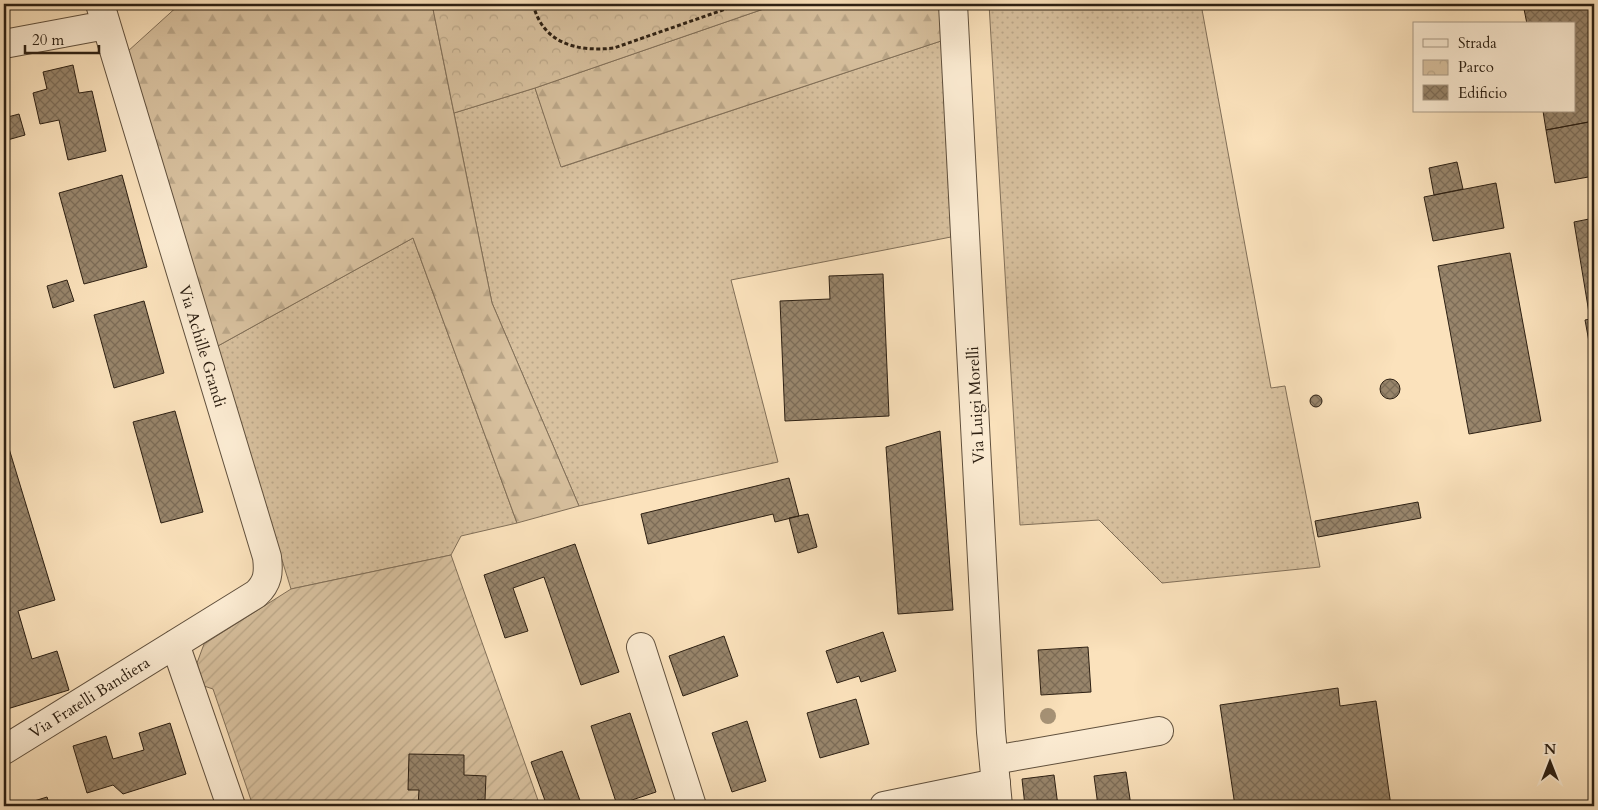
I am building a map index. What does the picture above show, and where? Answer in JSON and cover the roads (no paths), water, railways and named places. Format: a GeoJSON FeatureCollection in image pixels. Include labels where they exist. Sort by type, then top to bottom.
{"type":"FeatureCollection","features":[{"type":"Feature","properties":{"kind":"street","name":"Via Luigi Morelli"},"geometry":{"type":"LineString","coordinates":[[953,4],[991,732],[996,783]]}},
{"type":"Feature","properties":{"kind":"street"},"geometry":{"type":"LineString","coordinates":[[4,44],[103,14]]}},
{"type":"Feature","properties":{"kind":"street","name":"Via Achille Grandi"},"geometry":{"type":"LineString","coordinates":[[103,14],[268,567],[266,583],[256,594],[175,644]]}},
{"type":"Feature","properties":{"kind":"street"},"geometry":{"type":"LineString","coordinates":[[175,644],[231,806]]}},
{"type":"Feature","properties":{"kind":"street","name":"Via Fratelli Bandiera"},"geometry":{"type":"LineString","coordinates":[[4,750],[175,644]]}},
{"type":"Feature","properties":{"kind":"street"},"geometry":{"type":"LineString","coordinates":[[641,647],[692,806]]}},
{"type":"Feature","properties":{"kind":"street"},"geometry":{"type":"LineString","coordinates":[[884,806],[996,783],[1159,731]]}}]}
